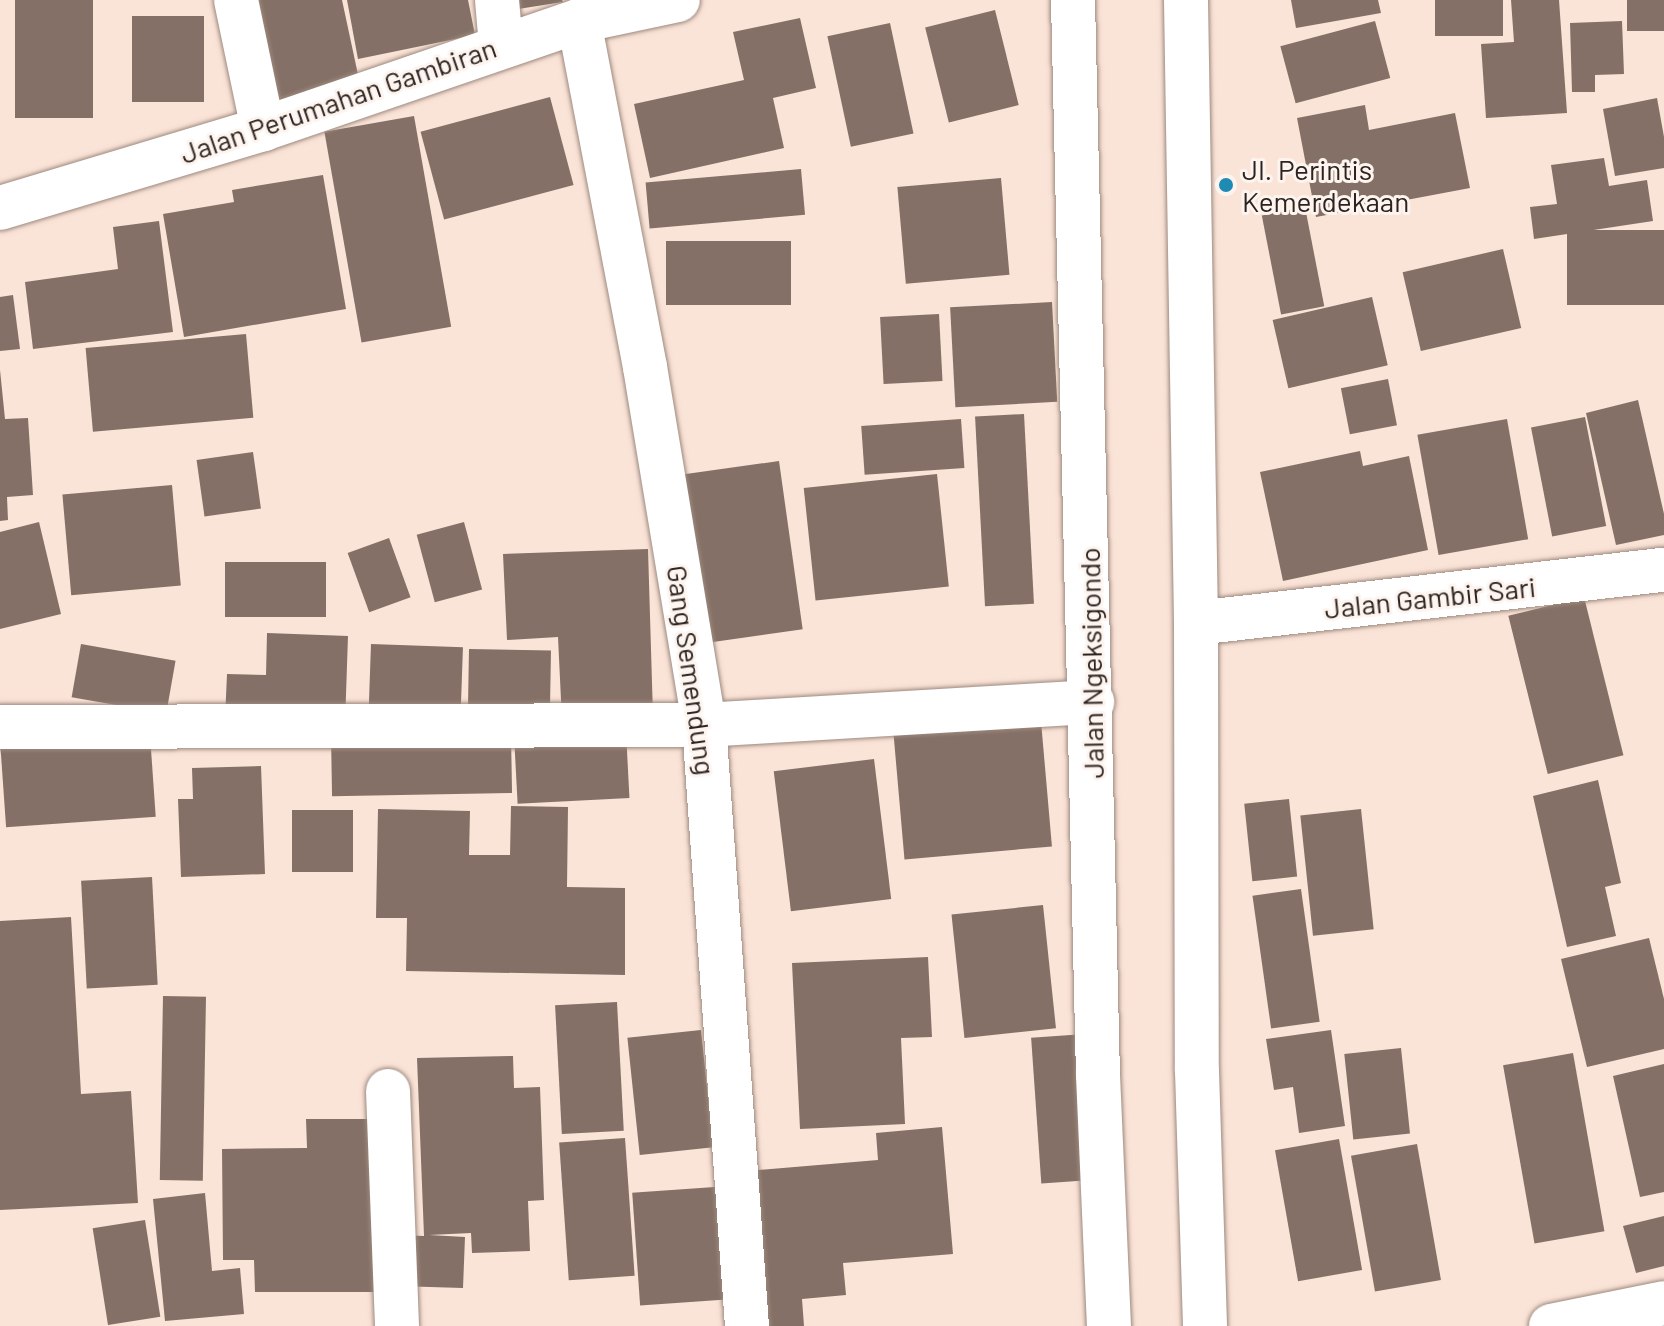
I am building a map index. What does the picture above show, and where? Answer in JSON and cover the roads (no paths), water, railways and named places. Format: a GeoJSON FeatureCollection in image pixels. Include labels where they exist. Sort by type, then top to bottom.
{"type":"FeatureCollection","features":[{"type":"Feature","properties":{"kind":"street"},"geometry":{"type":"LineString","coordinates":[[236,0],[263,129]]}},
{"type":"Feature","properties":{"kind":"street"},"geometry":{"type":"LineString","coordinates":[[497,0],[501,46]]}},
{"type":"Feature","properties":{"kind":"street","name":"Jalan Perumahan Gambiran"},"geometry":{"type":"LineString","coordinates":[[0,208],[263,129],[579,21],[678,0]]}},
{"type":"Feature","properties":{"kind":"street","name":"Jalan Ngeksigondo"},"geometry":{"type":"LineString","coordinates":[[1073,0],[1092,702],[1098,1075],[1109,1326]]}},
{"type":"Feature","properties":{"kind":"street"},"geometry":{"type":"LineString","coordinates":[[1186,0],[1196,623],[1197,1071],[1205,1326]]}},
{"type":"Feature","properties":{"kind":"street","name":"Gang Semendung"},"geometry":{"type":"LineString","coordinates":[[579,21],[645,367],[704,725],[747,1326]]}},
{"type":"Feature","properties":{"kind":"street","name":"Jalan Gambir Sari"},"geometry":{"type":"LineString","coordinates":[[1196,623],[1664,570]]}},
{"type":"Feature","properties":{"kind":"street"},"geometry":{"type":"LineString","coordinates":[[0,727],[704,725],[1092,702]]}},
{"type":"Feature","properties":{"kind":"street"},"geometry":{"type":"LineString","coordinates":[[388,1091],[397,1326]]}},
{"type":"Feature","properties":{"kind":"street"},"geometry":{"type":"LineString","coordinates":[[1551,1326],[1664,1303]]}},
{"type":"Feature","properties":{"kind":"place","name":"Jl. Perintis Kemerdekaan"},"geometry":{"type":"Point","coordinates":[1226,185]}}]}
